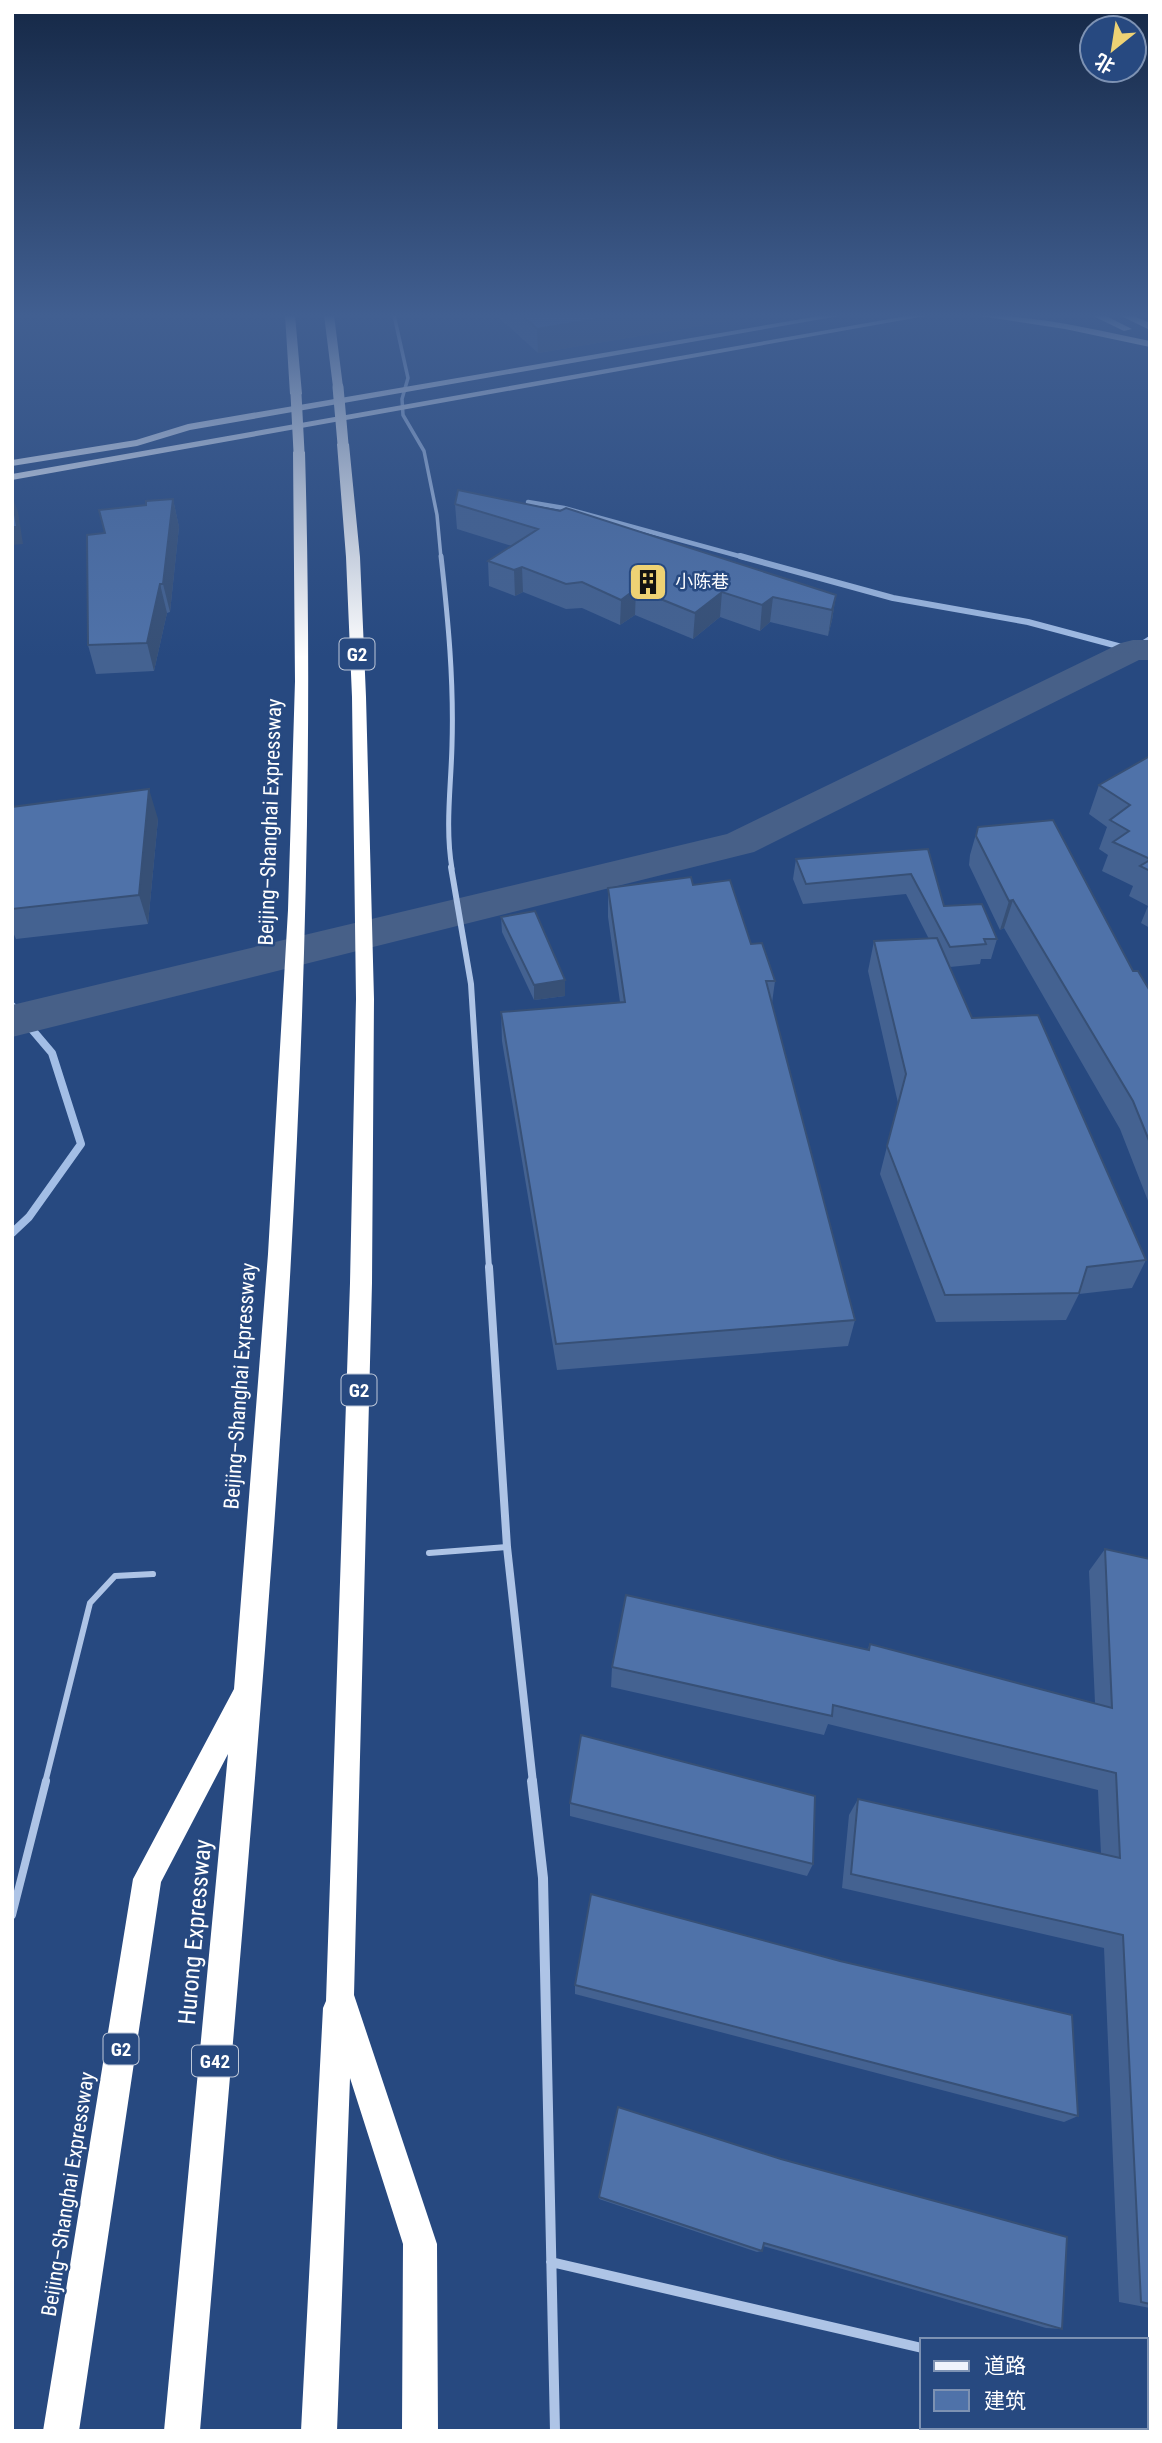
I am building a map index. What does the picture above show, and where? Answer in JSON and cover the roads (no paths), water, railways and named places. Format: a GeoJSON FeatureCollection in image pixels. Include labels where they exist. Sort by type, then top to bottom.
{"type":"FeatureCollection","features":[{"type":"Feature","properties":{"kind":"highway","name":"Beijing–Shanghai Expressway"},"geometry":{"type":"LineString","coordinates":[[61,2431],[147,1879],[248,1690],[293,1017],[299,879],[303,688],[298,429]]}},
{"type":"Feature","properties":{"kind":"highway","name":"G2"},"geometry":{"type":"LineString","coordinates":[[342,429],[353,557],[364,864],[365,999],[362,1283],[339,1995],[421,2244],[420,2431]]}},
{"type":"Feature","properties":{"kind":"highway","name":"Hurong Expressway"},"geometry":{"type":"LineString","coordinates":[[182,2431],[248,1690]]}},
{"type":"Feature","properties":{"kind":"highway"},"geometry":{"type":"LineString","coordinates":[[319,2431],[339,1995]]}},
{"type":"Feature","properties":{"kind":"main road"},"geometry":{"type":"LineString","coordinates":[[12,463],[230,429]]}},
{"type":"Feature","properties":{"kind":"main road"},"geometry":{"type":"LineString","coordinates":[[12,477],[142,454],[196,452],[294,429]]}},
{"type":"Feature","properties":{"kind":"street"},"geometry":{"type":"LineString","coordinates":[[415,429],[424,451],[437,515],[451,650],[452,744],[447,841],[471,984],[507,1547],[542,1878],[555,2431]]}},
{"type":"Feature","properties":{"kind":"street"},"geometry":{"type":"LineString","coordinates":[[551,2262],[920,2348]]}},
{"type":"Feature","properties":{"kind":"lane"},"geometry":{"type":"LineString","coordinates":[[429,1553],[507,1547]]}},
{"type":"Feature","properties":{"kind":"lane"},"geometry":{"type":"LineString","coordinates":[[12,1915],[90,1603],[115,1576],[153,1574]]}},
{"type":"Feature","properties":{"kind":"waterway"},"geometry":{"type":"LineString","coordinates":[[528,502],[564,508],[746,558]]}},
{"type":"Feature","properties":{"kind":"waterway"},"geometry":{"type":"LineString","coordinates":[[740,556],[893,598],[1028,622],[1133,650],[1150,639]]}},
{"type":"Feature","properties":{"kind":"waterway"},"geometry":{"type":"LineString","coordinates":[[12,1021],[740,843],[1133,650],[1150,650]]}},
{"type":"Feature","properties":{"kind":"waterway"},"geometry":{"type":"LineString","coordinates":[[12,1006],[52,1053],[81,1144],[29,1217],[12,1233]]}},
{"type":"Feature","properties":{"kind":"place","name":"小陈巷"},"geometry":{"type":"Point","coordinates":[648,582]}}]}
